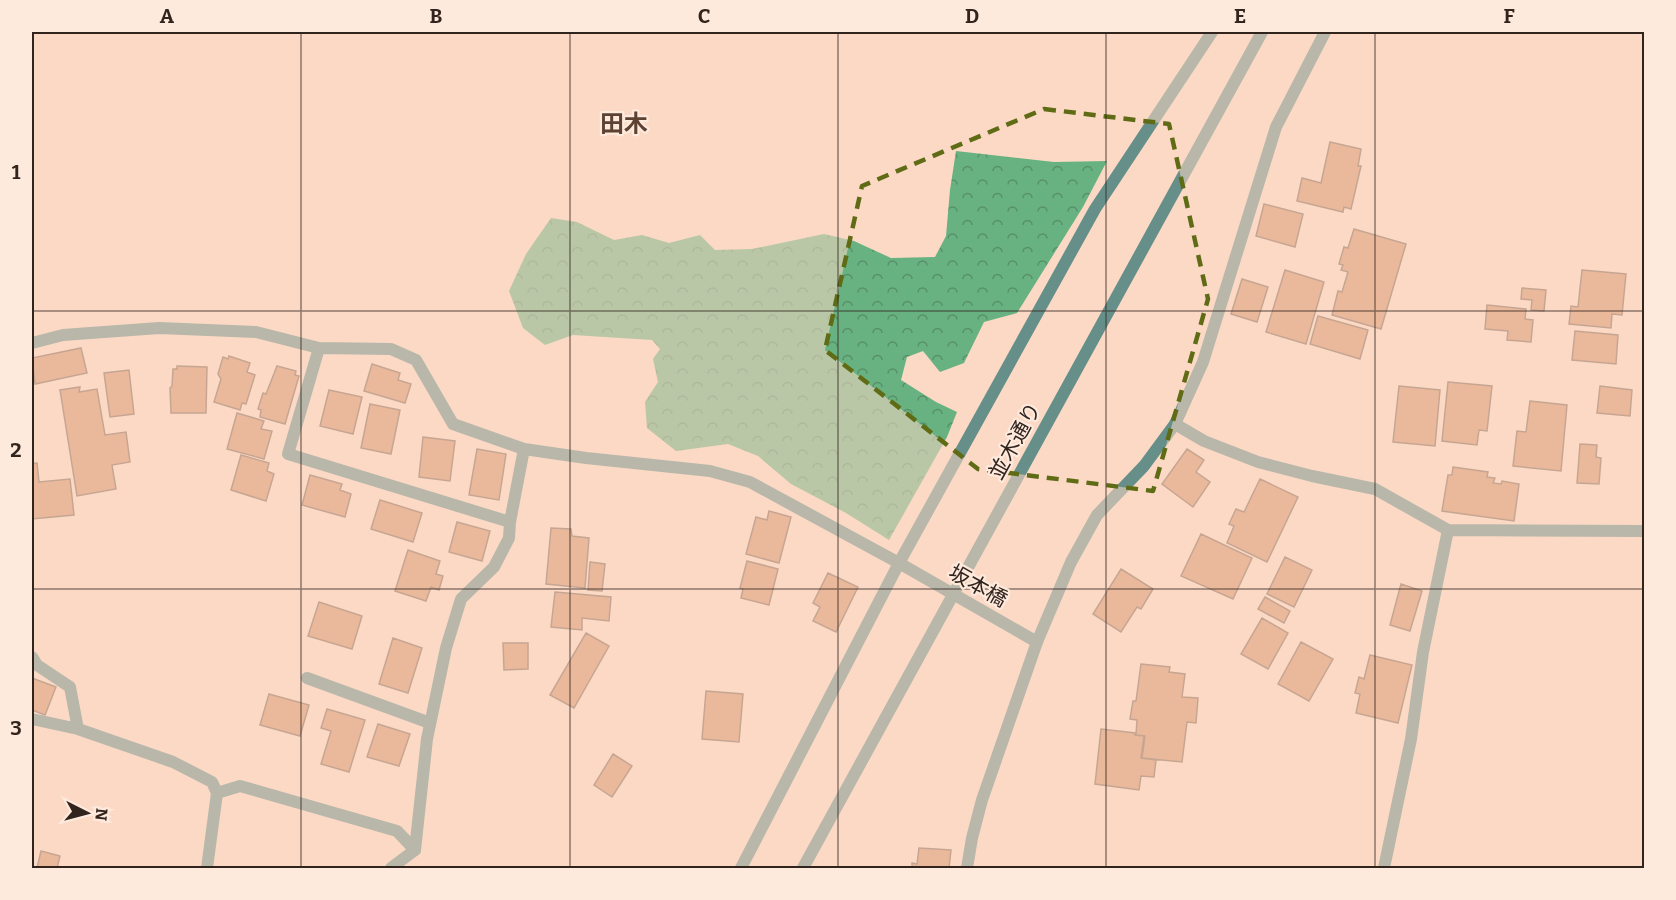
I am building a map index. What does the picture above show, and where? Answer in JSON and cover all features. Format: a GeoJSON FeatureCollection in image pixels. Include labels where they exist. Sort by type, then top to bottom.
{"type":"FeatureCollection","features":[{"type":"Feature","properties":{"kind":"street"},"geometry":{"type":"LineString","coordinates":[[741,868],[898,563],[1095,209],[1212,32]]}},
{"type":"Feature","properties":{"kind":"street","name":"並木通り"},"geometry":{"type":"LineString","coordinates":[[803,868],[1262,32]]}},
{"type":"Feature","properties":{"kind":"street"},"geometry":{"type":"LineString","coordinates":[[967,868],[982,800],[1037,642],[1071,562],[1097,515],[1144,466],[1175,424],[1203,362],[1276,127],[1325,32]]}},
{"type":"Feature","properties":{"kind":"street","name":"坂本橋"},"geometry":{"type":"LineString","coordinates":[[32,344],[63,335],[159,328],[256,332],[319,348],[391,349],[416,360],[453,424],[524,449],[710,471],[750,482],[1037,642]]}},
{"type":"Feature","properties":{"kind":"street"},"geometry":{"type":"LineString","coordinates":[[319,348],[288,454],[510,522]]}},
{"type":"Feature","properties":{"kind":"street"},"geometry":{"type":"LineString","coordinates":[[1175,424],[1204,441],[1258,462],[1375,489],[1448,530],[1644,531]]}},
{"type":"Feature","properties":{"kind":"street"},"geometry":{"type":"LineString","coordinates":[[391,868],[415,850],[427,739],[446,648],[462,599],[494,567],[509,538],[524,449]]}},
{"type":"Feature","properties":{"kind":"street"},"geometry":{"type":"LineString","coordinates":[[1384,868],[1411,739],[1423,652],[1448,530]]}},
{"type":"Feature","properties":{"kind":"street"},"geometry":{"type":"LineString","coordinates":[[32,657],[37,665],[70,687],[78,729]]}},
{"type":"Feature","properties":{"kind":"street"},"geometry":{"type":"LineString","coordinates":[[307,678],[430,723]]}},
{"type":"Feature","properties":{"kind":"street"},"geometry":{"type":"LineString","coordinates":[[32,720],[78,729],[173,762],[212,782],[217,793],[207,868]]}},
{"type":"Feature","properties":{"kind":"street"},"geometry":{"type":"LineString","coordinates":[[217,793],[240,786],[386,827],[398,831],[415,850]]}},
{"type":"Feature","properties":{"kind":"highlighted area"},"geometry":{"type":"Polygon","coordinates":[[[1044,109],[1169,124],[1208,299],[1153,491],[978,469],[825,350],[862,186],[1044,109]]]}},
{"type":"Feature","properties":{"kind":"green space"},"geometry":{"type":"Polygon","coordinates":[[[956,151],[1054,162],[1107,161],[1083,207],[1017,313],[984,322],[964,363],[940,372],[923,351],[907,357],[901,380],[957,412],[947,437],[889,540],[846,513],[791,484],[758,456],[728,444],[676,451],[647,428],[645,402],[658,382],[653,359],[660,349],[652,340],[573,335],[545,345],[523,328],[509,291],[526,254],[551,218],[577,222],[614,240],[642,235],[669,243],[700,235],[715,250],[752,249],[824,234],[854,241],[891,258],[935,257],[946,236],[956,151]]]}},
{"type":"Feature","properties":{"kind":"building"},"geometry":{"type":"Polygon","coordinates":[[[1330,142],[1361,149],[1358,166],[1361,166],[1351,209],[1344,207],[1343,212],[1297,201],[1302,178],[1321,183],[1330,142]]]}},
{"type":"Feature","properties":{"kind":"building"},"geometry":{"type":"Polygon","coordinates":[[[1264,204],[1303,214],[1295,247],[1256,236],[1264,204]]]}},
{"type":"Feature","properties":{"kind":"building"},"geometry":{"type":"Polygon","coordinates":[[[1354,229],[1406,244],[1381,329],[1332,315],[1338,291],[1342,292],[1348,272],[1341,270],[1343,265],[1339,264],[1344,247],[1348,248],[1354,229]]]}},
{"type":"Feature","properties":{"kind":"building"},"geometry":{"type":"Polygon","coordinates":[[[1285,270],[1324,282],[1306,344],[1266,332],[1285,270]]]}},
{"type":"Feature","properties":{"kind":"building"},"geometry":{"type":"Polygon","coordinates":[[[1582,270],[1626,274],[1622,315],[1612,314],[1611,328],[1569,324],[1571,306],[1578,307],[1582,270]]]}},
{"type":"Feature","properties":{"kind":"building"},"geometry":{"type":"Polygon","coordinates":[[[1242,279],[1268,287],[1257,322],[1231,314],[1242,279]]]}},
{"type":"Feature","properties":{"kind":"building"},"geometry":{"type":"Polygon","coordinates":[[[1522,288],[1546,290],[1544,311],[1531,310],[1532,300],[1521,299],[1522,288]]]}},
{"type":"Feature","properties":{"kind":"building"},"geometry":{"type":"Polygon","coordinates":[[[1487,305],[1526,309],[1525,319],[1533,320],[1531,342],[1507,340],[1508,331],[1485,329],[1487,305]]]}},
{"type":"Feature","properties":{"kind":"building"},"geometry":{"type":"Polygon","coordinates":[[[1318,316],[1368,330],[1360,359],[1310,344],[1318,316]]]}},
{"type":"Feature","properties":{"kind":"building"},"geometry":{"type":"Polygon","coordinates":[[[1575,331],[1618,335],[1616,364],[1572,360],[1575,331]]]}},
{"type":"Feature","properties":{"kind":"building"},"geometry":{"type":"Polygon","coordinates":[[[81,348],[87,373],[35,384],[32,358],[81,348]]]}},
{"type":"Feature","properties":{"kind":"building"},"geometry":{"type":"Polygon","coordinates":[[[229,356],[250,363],[247,372],[255,375],[246,404],[242,403],[240,410],[214,402],[221,379],[218,374],[223,357],[228,359],[229,356]]]}},
{"type":"Feature","properties":{"kind":"building"},"geometry":{"type":"Polygon","coordinates":[[[372,364],[400,373],[398,380],[411,384],[405,403],[364,391],[372,364]]]}},
{"type":"Feature","properties":{"kind":"building"},"geometry":{"type":"Polygon","coordinates":[[[177,366],[207,367],[206,413],[171,413],[170,388],[173,369],[177,369],[177,366]]]}},
{"type":"Feature","properties":{"kind":"building"},"geometry":{"type":"Polygon","coordinates":[[[277,366],[296,371],[295,375],[299,376],[285,424],[260,417],[261,410],[258,409],[263,393],[266,394],[277,366]]]}},
{"type":"Feature","properties":{"kind":"building"},"geometry":{"type":"Polygon","coordinates":[[[129,370],[134,414],[110,417],[104,373],[129,370]]]}},
{"type":"Feature","properties":{"kind":"building"},"geometry":{"type":"Polygon","coordinates":[[[1448,382],[1492,386],[1487,431],[1479,430],[1477,445],[1442,441],[1448,382]]]}},
{"type":"Feature","properties":{"kind":"building"},"geometry":{"type":"Polygon","coordinates":[[[1399,386],[1440,390],[1435,446],[1393,442],[1399,386]]]}},
{"type":"Feature","properties":{"kind":"building"},"geometry":{"type":"Polygon","coordinates":[[[1600,386],[1632,390],[1630,416],[1597,413],[1600,386]]]}},
{"type":"Feature","properties":{"kind":"building"},"geometry":{"type":"Polygon","coordinates":[[[80,387],[79,392],[97,389],[105,435],[126,432],[130,462],[112,465],[116,489],[77,496],[60,390],[80,387]]]}},
{"type":"Feature","properties":{"kind":"building"},"geometry":{"type":"Polygon","coordinates":[[[329,390],[362,397],[353,434],[320,426],[329,390]]]}},
{"type":"Feature","properties":{"kind":"building"},"geometry":{"type":"Polygon","coordinates":[[[1530,401],[1567,405],[1561,471],[1513,466],[1517,431],[1526,432],[1530,401]]]}},
{"type":"Feature","properties":{"kind":"building"},"geometry":{"type":"Polygon","coordinates":[[[370,404],[400,410],[391,454],[361,448],[370,404]]]}},
{"type":"Feature","properties":{"kind":"building"},"geometry":{"type":"Polygon","coordinates":[[[237,413],[264,421],[261,429],[272,431],[264,459],[227,449],[237,413]]]}},
{"type":"Feature","properties":{"kind":"building"},"geometry":{"type":"Polygon","coordinates":[[[423,437],[455,441],[450,481],[419,477],[423,437]]]}},
{"type":"Feature","properties":{"kind":"building"},"geometry":{"type":"Polygon","coordinates":[[[1580,444],[1597,445],[1596,457],[1601,458],[1599,484],[1577,483],[1580,444]]]}},
{"type":"Feature","properties":{"kind":"building"},"geometry":{"type":"Polygon","coordinates":[[[477,449],[506,454],[499,500],[469,495],[477,449]]]}},
{"type":"Feature","properties":{"kind":"building"},"geometry":{"type":"Polygon","coordinates":[[[1187,449],[1204,460],[1196,472],[1210,482],[1193,507],[1162,484],[1187,449]]]}},
{"type":"Feature","properties":{"kind":"building"},"geometry":{"type":"Polygon","coordinates":[[[241,455],[269,463],[267,471],[274,474],[266,501],[231,490],[241,455]]]}},
{"type":"Feature","properties":{"kind":"building"},"geometry":{"type":"Polygon","coordinates":[[[37,463],[39,482],[70,479],[74,515],[32,519],[32,464],[37,463]]]}},
{"type":"Feature","properties":{"kind":"building"},"geometry":{"type":"Polygon","coordinates":[[[1453,467],[1488,472],[1487,477],[1495,478],[1493,483],[1501,484],[1502,481],[1519,484],[1514,521],[1442,511],[1448,475],[1452,475],[1453,467]]]}},
{"type":"Feature","properties":{"kind":"building"},"geometry":{"type":"Polygon","coordinates":[[[310,475],[342,484],[340,490],[351,494],[345,517],[302,505],[310,475]]]}},
{"type":"Feature","properties":{"kind":"building"},"geometry":{"type":"Polygon","coordinates":[[[1260,479],[1298,497],[1267,562],[1227,543],[1234,526],[1229,524],[1236,509],[1244,512],[1260,479]]]}},
{"type":"Feature","properties":{"kind":"building"},"geometry":{"type":"Polygon","coordinates":[[[380,500],[422,513],[413,542],[371,529],[380,500]]]}},
{"type":"Feature","properties":{"kind":"building"},"geometry":{"type":"Polygon","coordinates":[[[769,511],[791,517],[779,563],[746,554],[756,517],[767,520],[769,511]]]}},
{"type":"Feature","properties":{"kind":"building"},"geometry":{"type":"Polygon","coordinates":[[[457,522],[490,531],[482,561],[449,552],[457,522]]]}},
{"type":"Feature","properties":{"kind":"building"},"geometry":{"type":"Polygon","coordinates":[[[551,528],[571,529],[572,536],[589,538],[585,588],[546,584],[551,528]]]}},
{"type":"Feature","properties":{"kind":"building"},"geometry":{"type":"Polygon","coordinates":[[[1201,534],[1252,558],[1233,599],[1181,576],[1201,534]]]}},
{"type":"Feature","properties":{"kind":"building"},"geometry":{"type":"Polygon","coordinates":[[[408,550],[440,561],[436,574],[443,576],[439,590],[431,587],[426,601],[395,591],[408,550]]]}},
{"type":"Feature","properties":{"kind":"building"},"geometry":{"type":"Polygon","coordinates":[[[1285,557],[1312,570],[1294,607],[1267,594],[1285,557]]]}},
{"type":"Feature","properties":{"kind":"building"},"geometry":{"type":"Polygon","coordinates":[[[747,561],[778,569],[769,605],[741,598],[743,589],[740,588],[747,561]]]}},
{"type":"Feature","properties":{"kind":"building"},"geometry":{"type":"Polygon","coordinates":[[[590,562],[605,564],[602,591],[588,590],[590,562]]]}},
{"type":"Feature","properties":{"kind":"building"},"geometry":{"type":"Polygon","coordinates":[[[1121,569],[1153,589],[1141,609],[1137,607],[1121,632],[1093,614],[1121,569]]]}},
{"type":"Feature","properties":{"kind":"building"},"geometry":{"type":"Polygon","coordinates":[[[828,573],[858,587],[836,632],[813,621],[820,607],[813,603],[828,573]]]}},
{"type":"Feature","properties":{"kind":"building"},"geometry":{"type":"Polygon","coordinates":[[[1401,584],[1422,591],[1410,631],[1390,625],[1401,584]]]}},
{"type":"Feature","properties":{"kind":"building"},"geometry":{"type":"Polygon","coordinates":[[[555,592],[611,597],[609,621],[582,618],[582,630],[551,627],[555,592]]]}},
{"type":"Feature","properties":{"kind":"building"},"geometry":{"type":"Polygon","coordinates":[[[1265,597],[1290,611],[1284,623],[1258,609],[1265,597]]]}},
{"type":"Feature","properties":{"kind":"building"},"geometry":{"type":"Polygon","coordinates":[[[319,602],[362,616],[352,649],[308,636],[319,602]]]}},
{"type":"Feature","properties":{"kind":"building"},"geometry":{"type":"Polygon","coordinates":[[[1262,618],[1288,633],[1268,669],[1241,654],[1262,618]]]}},
{"type":"Feature","properties":{"kind":"building"},"geometry":{"type":"Polygon","coordinates":[[[586,633],[609,646],[574,708],[550,695],[586,633]]]}},
{"type":"Feature","properties":{"kind":"building"},"geometry":{"type":"Polygon","coordinates":[[[393,638],[422,648],[408,693],[379,684],[393,638]]]}},
{"type":"Feature","properties":{"kind":"building"},"geometry":{"type":"Polygon","coordinates":[[[1301,642],[1333,659],[1309,701],[1278,684],[1301,642]]]}},
{"type":"Feature","properties":{"kind":"building"},"geometry":{"type":"Polygon","coordinates":[[[503,643],[528,643],[528,669],[504,670],[503,643]]]}},
{"type":"Feature","properties":{"kind":"building"},"geometry":{"type":"Polygon","coordinates":[[[1370,655],[1412,665],[1398,723],[1356,713],[1360,694],[1355,693],[1359,677],[1364,679],[1370,655]]]}},
{"type":"Feature","properties":{"kind":"building"},"geometry":{"type":"Polygon","coordinates":[[[1141,664],[1170,667],[1169,672],[1185,674],[1182,697],[1198,698],[1196,723],[1187,722],[1182,762],[1142,758],[1145,736],[1136,735],[1137,720],[1130,719],[1133,701],[1136,701],[1141,664]]]}},
{"type":"Feature","properties":{"kind":"building"},"geometry":{"type":"Polygon","coordinates":[[[32,678],[56,687],[45,715],[32,710],[32,678]]]}},
{"type":"Feature","properties":{"kind":"building"},"geometry":{"type":"Polygon","coordinates":[[[706,691],[743,694],[739,742],[702,739],[706,691]]]}},
{"type":"Feature","properties":{"kind":"building"},"geometry":{"type":"Polygon","coordinates":[[[269,694],[309,705],[300,736],[260,725],[269,694]]]}},
{"type":"Feature","properties":{"kind":"building"},"geometry":{"type":"Polygon","coordinates":[[[327,709],[365,720],[349,772],[321,764],[331,731],[321,728],[327,709]]]}},
{"type":"Feature","properties":{"kind":"building"},"geometry":{"type":"Polygon","coordinates":[[[378,724],[410,734],[399,766],[367,757],[378,724]]]}},
{"type":"Feature","properties":{"kind":"building"},"geometry":{"type":"Polygon","coordinates":[[[1101,729],[1144,736],[1141,758],[1156,760],[1154,777],[1141,776],[1139,790],[1095,784],[1101,729]]]}},
{"type":"Feature","properties":{"kind":"building"},"geometry":{"type":"Polygon","coordinates":[[[613,754],[632,766],[612,797],[594,785],[613,754]]]}},
{"type":"Feature","properties":{"kind":"building"},"geometry":{"type":"Polygon","coordinates":[[[919,848],[951,850],[949,868],[912,868],[912,863],[917,864],[919,848]]]}},
{"type":"Feature","properties":{"kind":"building"},"geometry":{"type":"Polygon","coordinates":[[[41,851],[60,856],[57,868],[37,868],[41,851]]]}},
{"type":"Feature","properties":{"kind":"district","name":"田木"},"geometry":{"type":"Point","coordinates":[624,124]}}]}
